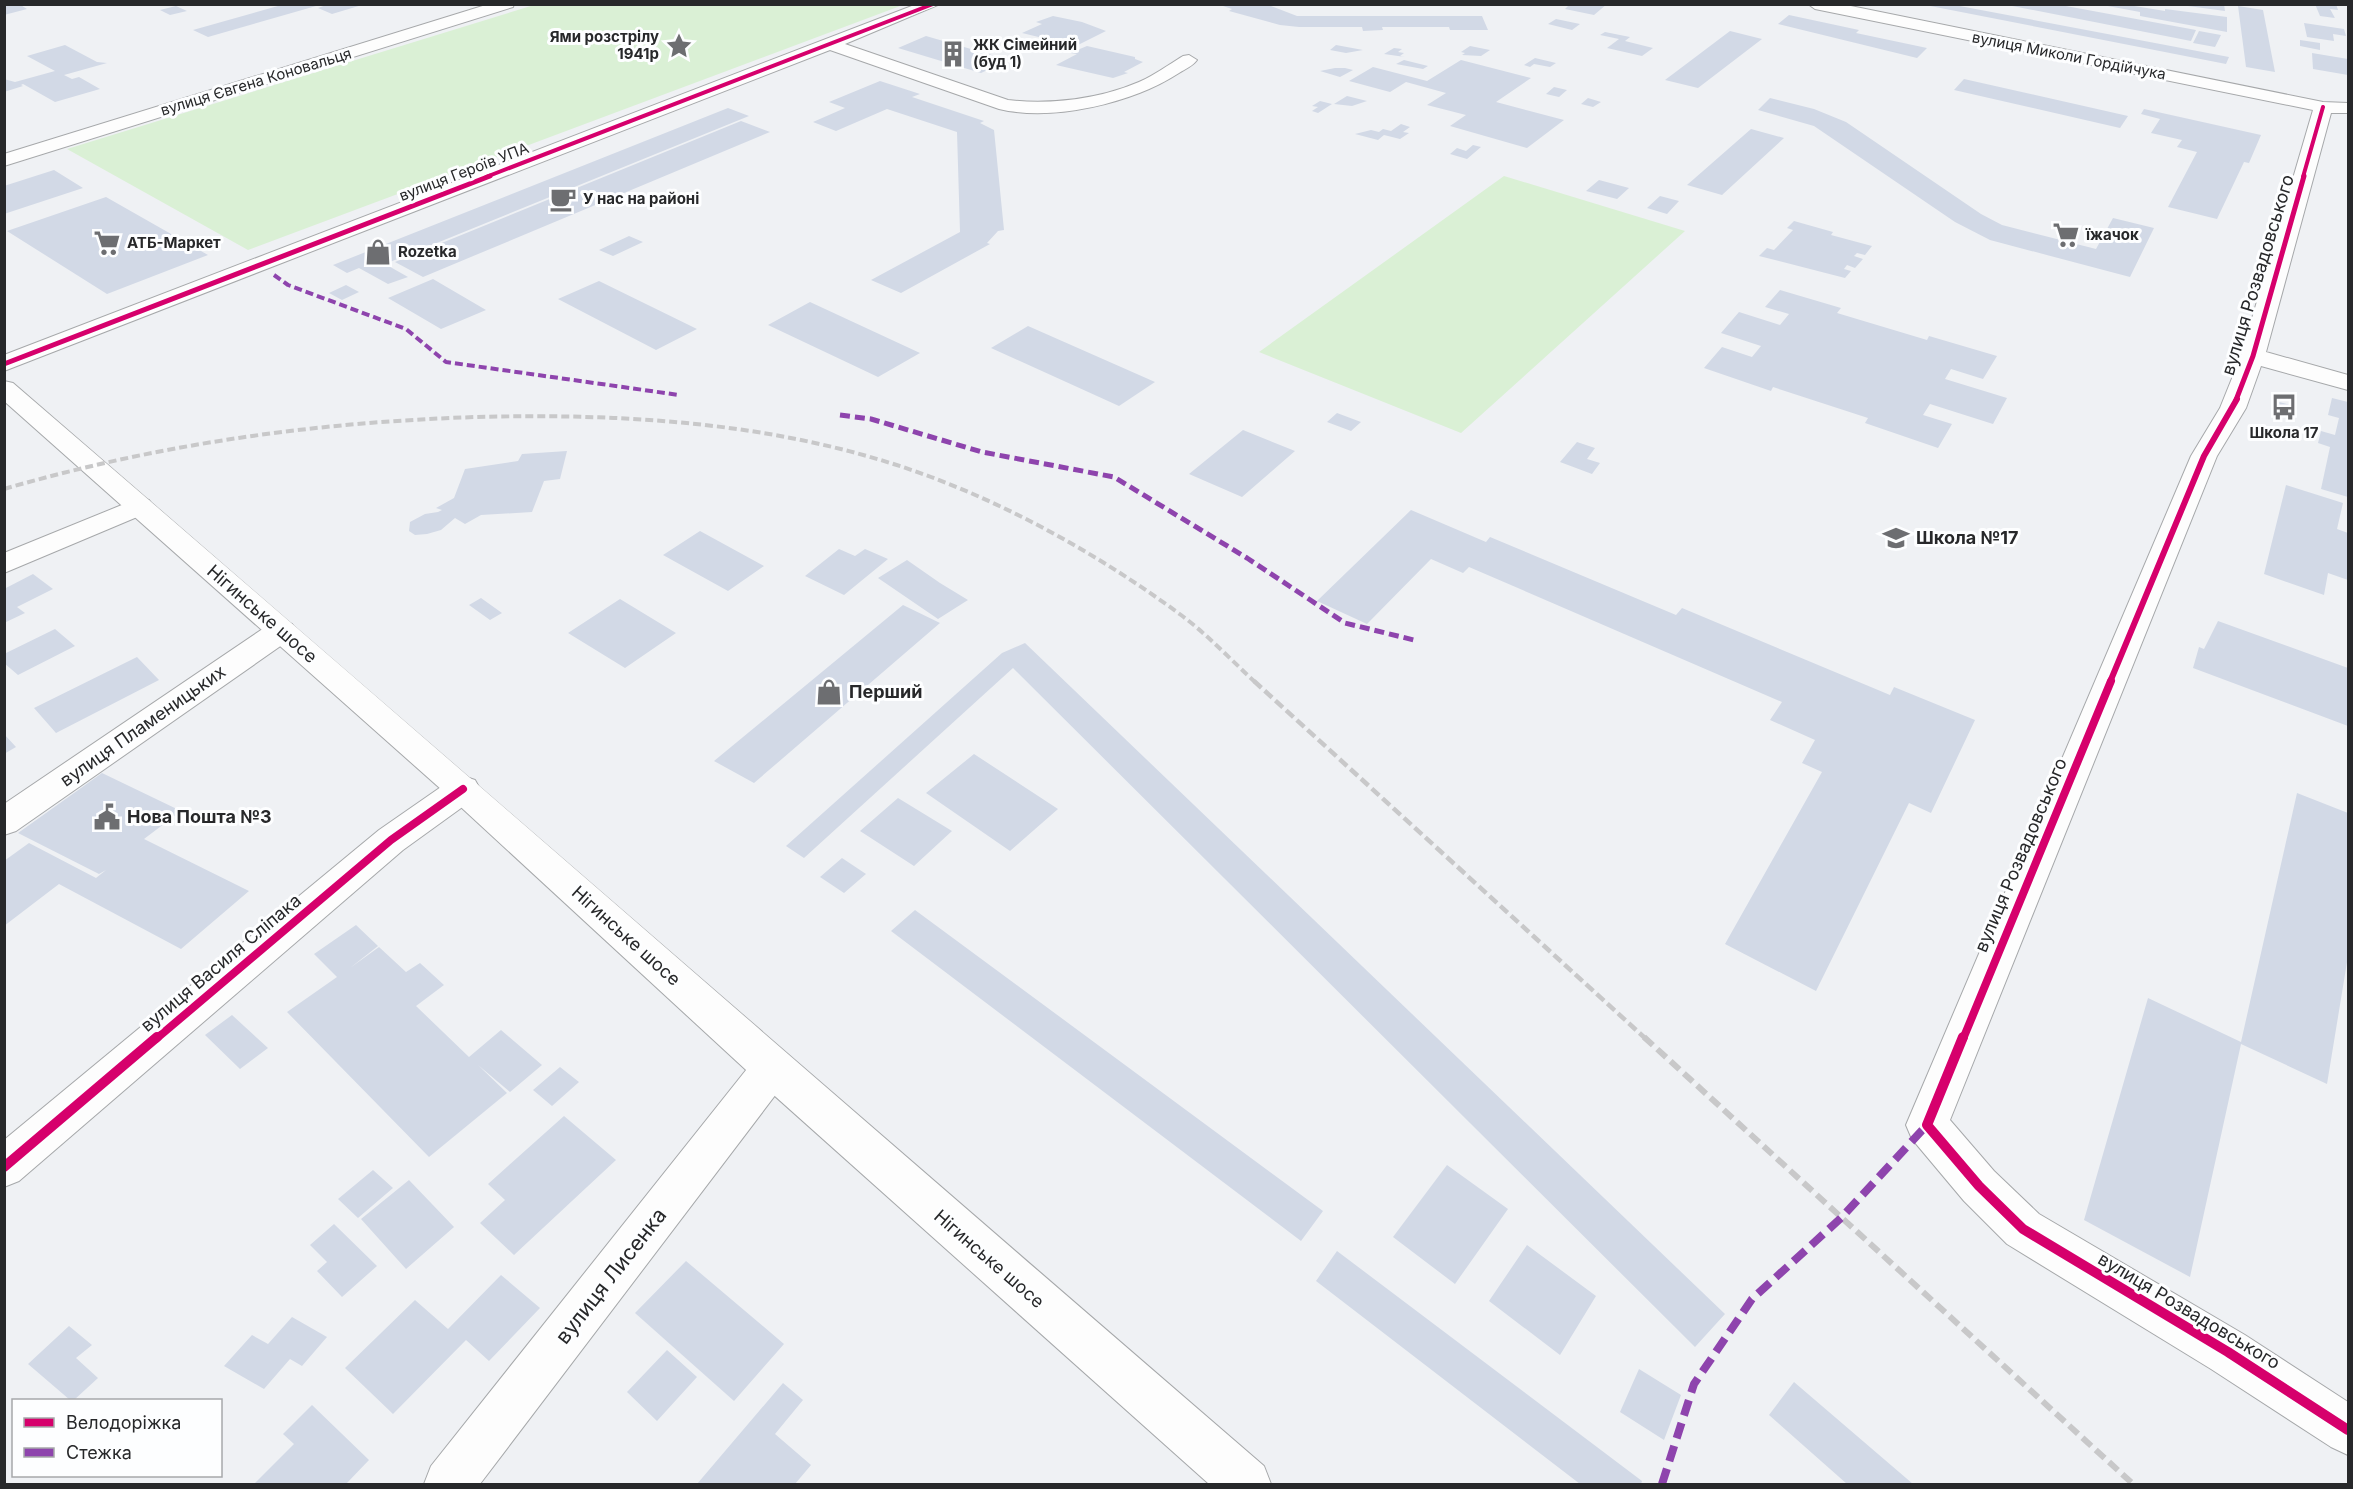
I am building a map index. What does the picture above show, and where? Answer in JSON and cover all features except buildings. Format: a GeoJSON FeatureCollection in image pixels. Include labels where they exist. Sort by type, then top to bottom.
{"type":"FeatureCollection","features":[{"type":"Feature","properties":{"kind":"street","name":"вулиця Євгена Коновальця"},"geometry":{"type":"LineString","coordinates":[[4,160],[507,4]]}},
{"type":"Feature","properties":{"kind":"street","name":"вулиця Героїв УПА"},"geometry":{"type":"LineString","coordinates":[[4,364],[933,4]]}},
{"type":"Feature","properties":{"kind":"street","name":"вулиця Миколи Гордійчука"},"geometry":{"type":"LineString","coordinates":[[1815,4],[2336,107]]}},
{"type":"Feature","properties":{"kind":"street"},"geometry":{"type":"LineString","coordinates":[[830,44],[1005,105],[1026,109],[1138,89],[1189,60]]}},
{"type":"Feature","properties":{"kind":"street","name":"вулиця Розвадовського"},"geometry":{"type":"LineString","coordinates":[[2336,107],[2253,356],[2233,408],[2199,466],[1927,1125],[1979,1186],[2023,1229],[2237,1357],[2349,1430]]}},
{"type":"Feature","properties":{"kind":"street"},"geometry":{"type":"LineString","coordinates":[[2253,356],[2349,383]]}},
{"type":"Feature","properties":{"kind":"street","name":"Нігинське шосе"},"geometry":{"type":"LineString","coordinates":[[4,388],[463,789],[772,1068],[1246,1485]]}},
{"type":"Feature","properties":{"kind":"street"},"geometry":{"type":"LineString","coordinates":[[4,564],[139,506]]}},
{"type":"Feature","properties":{"kind":"street","name":"вулиця Пламеницьких"},"geometry":{"type":"LineString","coordinates":[[4,822],[281,631]]}},
{"type":"Feature","properties":{"kind":"street","name":"вулиця Василя Сліпака"},"geometry":{"type":"LineString","coordinates":[[4,1167],[391,840],[463,789]]}},
{"type":"Feature","properties":{"kind":"street","name":"вулиця Лисенка"},"geometry":{"type":"LineString","coordinates":[[449,1485],[772,1068]]}},
{"type":"Feature","properties":{"kind":"green space"},"geometry":{"type":"Polygon","coordinates":[[[534,5],[903,5],[248,250],[67,149],[534,5]]]}},
{"type":"Feature","properties":{"kind":"green space"},"geometry":{"type":"Polygon","coordinates":[[[1504,176],[1685,231],[1461,433],[1259,352],[1504,176]]]}},
{"type":"Feature","properties":{"kind":"railway"},"geometry":{"type":"LineString","coordinates":[[4,489],[121,459],[179,448],[297,430],[357,424],[477,417],[592,417],[707,425],[764,433],[821,444],[931,477],[1029,520],[1092,555],[1152,594],[1210,639],[1255,682]]}},
{"type":"Feature","properties":{"kind":"railway"},"geometry":{"type":"LineString","coordinates":[[1254,681],[1646,1039]]}},
{"type":"Feature","properties":{"kind":"railway"},"geometry":{"type":"LineString","coordinates":[[1644,1037],[2133,1484]]}},
{"type":"Feature","properties":{"kind":"marked path"},"geometry":{"type":"LineString","coordinates":[[274,275],[288,285],[406,329],[446,362],[679,395]]}},
{"type":"Feature","properties":{"kind":"marked path"},"geometry":{"type":"LineString","coordinates":[[840,415],[871,419],[982,452],[1114,477],[1247,558],[1345,623],[1418,641]]}},
{"type":"Feature","properties":{"kind":"marked path"},"geometry":{"type":"LineString","coordinates":[[1662,1484],[1694,1384],[1752,1299],[1841,1218],[1927,1125]]}},
{"type":"Feature","properties":{"kind":"cycle path"},"geometry":{"type":"LineString","coordinates":[[4,364],[933,4]]}},
{"type":"Feature","properties":{"kind":"cycle path"},"geometry":{"type":"LineString","coordinates":[[2323,107],[2253,356],[2233,408],[2204,456],[1927,1125],[1979,1186],[2023,1229],[2228,1352],[2348,1430]]}},
{"type":"Feature","properties":{"kind":"cycle path"},"geometry":{"type":"LineString","coordinates":[[4,1167],[391,840],[463,789]]}},
{"type":"Feature","properties":{"kind":"place","name":"Ями розстрілу 1941р"},"geometry":{"type":"Point","coordinates":[679,46]}},
{"type":"Feature","properties":{"kind":"place","name":"ЖК Сімейний (буд 1)"},"geometry":{"type":"Point","coordinates":[953,54]}},
{"type":"Feature","properties":{"kind":"place","name":"У нас на районі"},"geometry":{"type":"Point","coordinates":[563,199]}},
{"type":"Feature","properties":{"kind":"place","name":"їжачок"},"geometry":{"type":"Point","coordinates":[2066,235]}},
{"type":"Feature","properties":{"kind":"place","name":"АТБ-Маркет"},"geometry":{"type":"Point","coordinates":[107,243]}},
{"type":"Feature","properties":{"kind":"place","name":"Rozetka"},"geometry":{"type":"Point","coordinates":[378,252]}},
{"type":"Feature","properties":{"kind":"place","name":"Школа 17"},"geometry":{"type":"Point","coordinates":[2284,407]}},
{"type":"Feature","properties":{"kind":"place","name":"Школа №17"},"geometry":{"type":"Point","coordinates":[1896,538]}},
{"type":"Feature","properties":{"kind":"place","name":"Перший"},"geometry":{"type":"Point","coordinates":[829,692]}},
{"type":"Feature","properties":{"kind":"place","name":"Нова Пошта №3"},"geometry":{"type":"Point","coordinates":[107,817]}}]}
